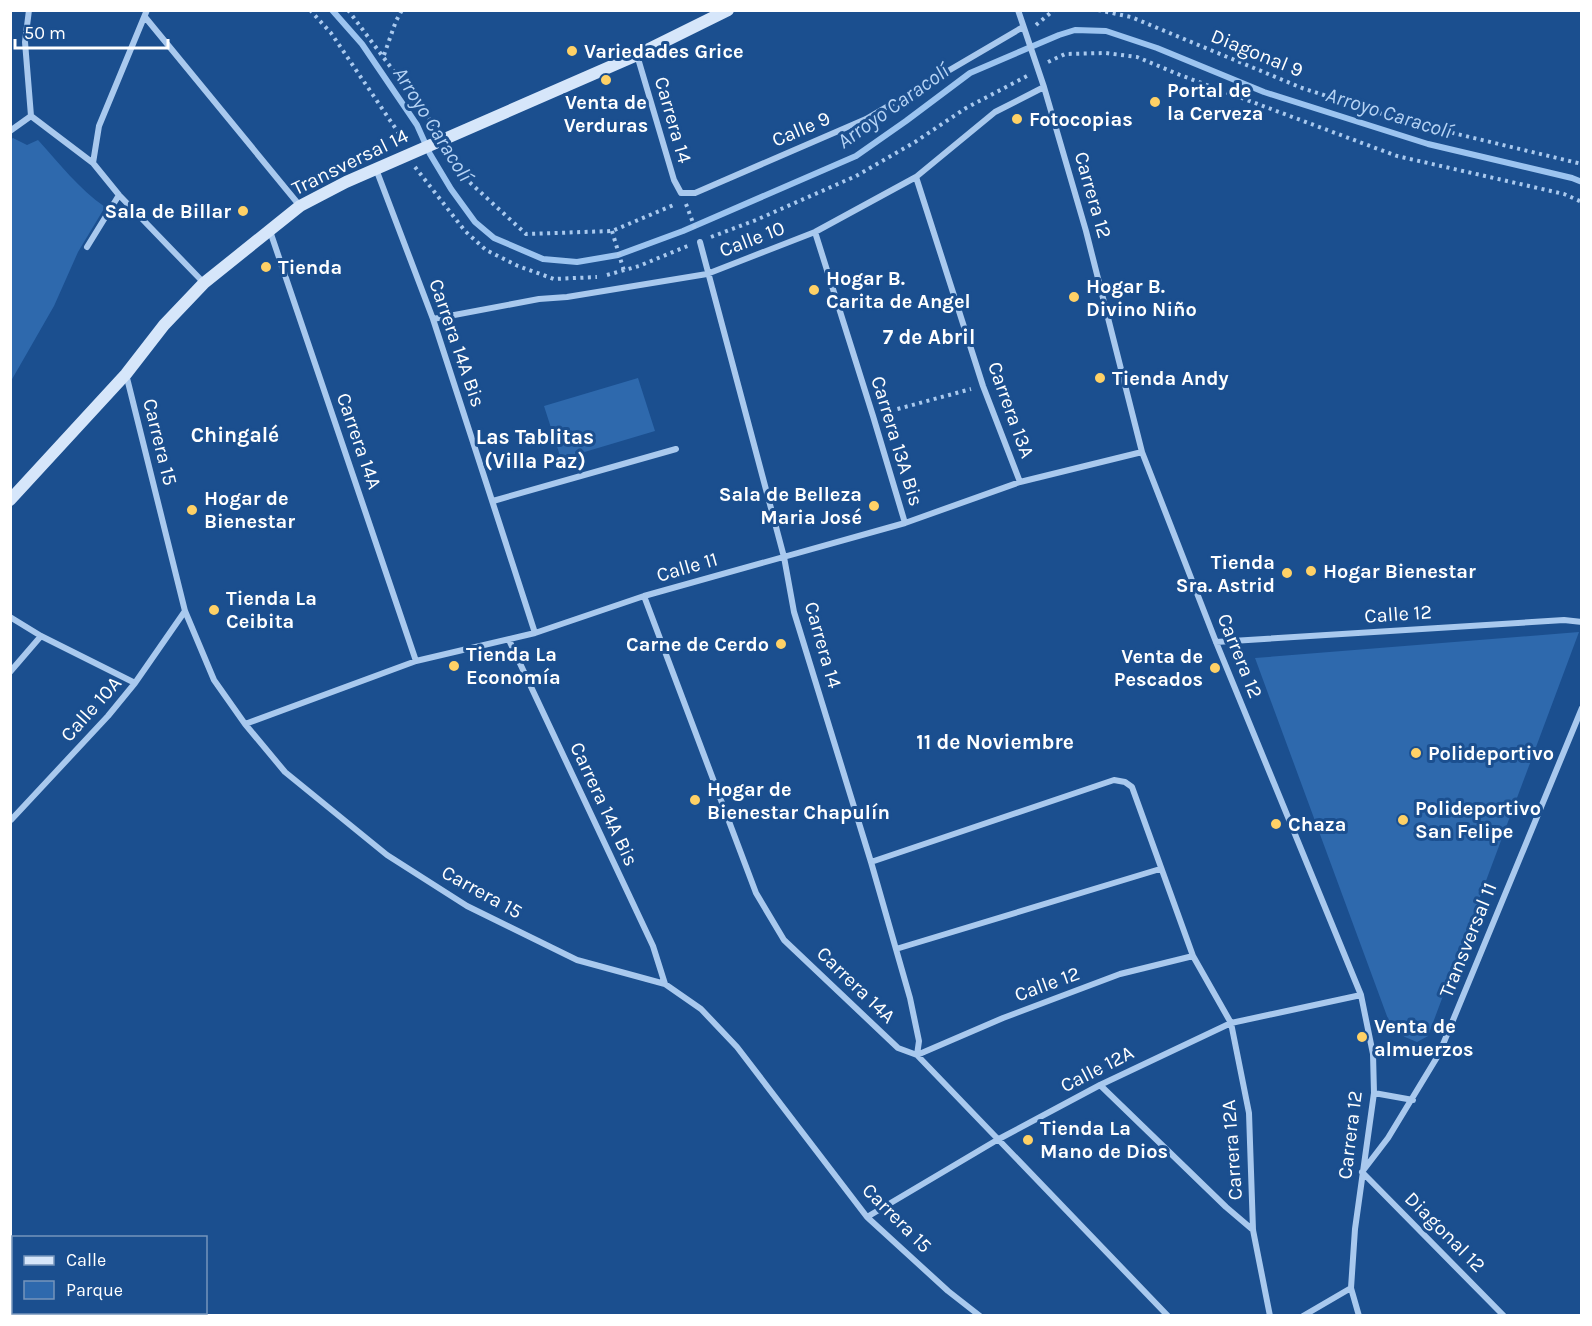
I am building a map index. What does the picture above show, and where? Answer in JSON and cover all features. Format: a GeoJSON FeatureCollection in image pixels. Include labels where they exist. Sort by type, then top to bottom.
{"type":"FeatureCollection","features":[{"type":"Feature","properties":{"kind":"street"},"geometry":{"type":"LineString","coordinates":[[29,10],[25,42],[32,116],[93,163],[119,195],[204,283]]}},
{"type":"Feature","properties":{"kind":"street","name":"Transversal 14"},"geometry":{"type":"LineString","coordinates":[[10,500],[126,374],[164,325],[204,283],[300,206],[376,169],[637,55],[728,10]]}},
{"type":"Feature","properties":{"kind":"street","name":"Carrera 12"},"geometry":{"type":"LineString","coordinates":[[1018,10],[1044,87],[1086,231],[1142,452],[1216,642],[1361,995],[1373,1054],[1374,1093],[1355,1229],[1352,1288],[1359,1316]]}},
{"type":"Feature","properties":{"kind":"street"},"geometry":{"type":"LineString","coordinates":[[93,163],[99,126],[146,14],[300,206]]}},
{"type":"Feature","properties":{"kind":"street","name":"Calle 9"},"geometry":{"type":"LineString","coordinates":[[681,193],[695,193],[866,119],[1024,30]]}},
{"type":"Feature","properties":{"kind":"street","name":"Carrera 14"},"geometry":{"type":"LineString","coordinates":[[637,55],[674,180],[681,193]]}},
{"type":"Feature","properties":{"kind":"street","name":"Calle 10"},"geometry":{"type":"LineString","coordinates":[[433,319],[539,298],[591,293],[707,274],[815,232],[916,177],[995,112],[1044,87]]}},
{"type":"Feature","properties":{"kind":"street"},"geometry":{"type":"LineString","coordinates":[[10,131],[32,116]]}},
{"type":"Feature","properties":{"kind":"street","name":"Carrera 14A Bis"},"geometry":{"type":"LineString","coordinates":[[376,169],[433,319],[535,633]]}},
{"type":"Feature","properties":{"kind":"street","name":"Carrera 13A"},"geometry":{"type":"LineString","coordinates":[[916,177],[983,386],[1020,482]]}},
{"type":"Feature","properties":{"kind":"street"},"geometry":{"type":"LineString","coordinates":[[87,247],[119,195]]}},
{"type":"Feature","properties":{"kind":"street","name":"Carrera 14A"},"geometry":{"type":"LineString","coordinates":[[270,231],[416,662]]}},
{"type":"Feature","properties":{"kind":"street","name":"Carrera 13A Bis"},"geometry":{"type":"LineString","coordinates":[[815,232],[904,523]]}},
{"type":"Feature","properties":{"kind":"street","name":"Carrera 14"},"geometry":{"type":"LineString","coordinates":[[698,238],[784,557],[794,612],[910,998],[919,1041],[917,1055]]}},
{"type":"Feature","properties":{"kind":"street","name":"Carrera 15"},"geometry":{"type":"LineString","coordinates":[[126,374],[186,611],[214,680],[245,724],[285,772],[387,855],[467,906],[577,960],[665,984],[701,1009],[737,1047],[867,1217],[948,1291],[980,1316]]}},
{"type":"Feature","properties":{"kind":"street"},"geometry":{"type":"LineString","coordinates":[[494,501],[676,449]]}},
{"type":"Feature","properties":{"kind":"street","name":"Calle 11"},"geometry":{"type":"LineString","coordinates":[[245,724],[416,662],[535,633],[644,596],[904,523],[1020,482],[1142,452]]}},
{"type":"Feature","properties":{"kind":"street","name":"Carrera 14A"},"geometry":{"type":"LineString","coordinates":[[644,596],[756,893],[784,940],[898,1048],[917,1055],[1168,1316]]}},
{"type":"Feature","properties":{"kind":"street","name":"Calle 10A"},"geometry":{"type":"LineString","coordinates":[[11,820],[108,716],[135,683],[186,611]]}},
{"type":"Feature","properties":{"kind":"street"},"geometry":{"type":"LineString","coordinates":[[10,617],[41,636],[135,683]]}},
{"type":"Feature","properties":{"kind":"street","name":"Calle 12"},"geometry":{"type":"LineString","coordinates":[[1216,642],[1564,620],[1581,622]]}},
{"type":"Feature","properties":{"kind":"street"},"geometry":{"type":"LineString","coordinates":[[10,672],[41,636]]}},
{"type":"Feature","properties":{"kind":"street","name":"Carrera 14A Bis"},"geometry":{"type":"LineString","coordinates":[[509,640],[653,946],[665,984]]}},
{"type":"Feature","properties":{"kind":"street","name":"Transversal 11"},"geometry":{"type":"LineString","coordinates":[[1362,1173],[1413,1100],[1439,1054],[1581,708]]}},
{"type":"Feature","properties":{"kind":"street","name":"Carrera 12A"},"geometry":{"type":"LineString","coordinates":[[871,862],[1114,780],[1125,782],[1132,787],[1160,868],[1188,936],[1193,956],[1231,1023],[1249,1113],[1253,1230],[1270,1316]]}},
{"type":"Feature","properties":{"kind":"street"},"geometry":{"type":"LineString","coordinates":[[896,949],[1160,868]]}},
{"type":"Feature","properties":{"kind":"street","name":"Calle 12"},"geometry":{"type":"LineString","coordinates":[[917,1055],[1003,1017],[1120,974],[1193,956]]}},
{"type":"Feature","properties":{"kind":"street","name":"Calle 12A"},"geometry":{"type":"LineString","coordinates":[[867,1217],[997,1140],[1100,1085],[1231,1023],[1361,995]]}},
{"type":"Feature","properties":{"kind":"street"},"geometry":{"type":"LineString","coordinates":[[1100,1085],[1226,1207],[1253,1230]]}},
{"type":"Feature","properties":{"kind":"street"},"geometry":{"type":"LineString","coordinates":[[1374,1093],[1413,1100]]}},
{"type":"Feature","properties":{"kind":"street","name":"Diagonal 12"},"geometry":{"type":"LineString","coordinates":[[1362,1173],[1504,1316]]}},
{"type":"Feature","properties":{"kind":"street"},"geometry":{"type":"LineString","coordinates":[[1303,1316],[1352,1288]]}},
{"type":"Feature","properties":{"kind":"path"},"geometry":{"type":"LineString","coordinates":[[310,10],[331,33],[400,135]]}},
{"type":"Feature","properties":{"kind":"path"},"geometry":{"type":"LineString","coordinates":[[348,10],[428,117],[437,142],[453,167],[526,234],[612,231],[685,201]]}},
{"type":"Feature","properties":{"kind":"path"},"geometry":{"type":"LineString","coordinates":[[384,56],[402,10]]}},
{"type":"Feature","properties":{"kind":"path"},"geometry":{"type":"LineString","coordinates":[[1024,30],[1036,26],[1054,10]]}},
{"type":"Feature","properties":{"kind":"path","name":"Diagonal 9"},"geometry":{"type":"LineString","coordinates":[[1098,10],[1131,17],[1302,88],[1407,122],[1581,164]]}},
{"type":"Feature","properties":{"kind":"path"},"geometry":{"type":"LineString","coordinates":[[1051,61],[1065,54],[1106,53],[1137,57],[1397,156],[1564,194],[1581,202]]}},
{"type":"Feature","properties":{"kind":"path"},"geometry":{"type":"LineString","coordinates":[[688,210],[698,238]]}},
{"type":"Feature","properties":{"kind":"path"},"geometry":{"type":"LineString","coordinates":[[612,231],[624,271]]}},
{"type":"Feature","properties":{"kind":"path"},"geometry":{"type":"LineString","coordinates":[[873,416],[983,386]]}},
{"type":"Feature","properties":{"kind":"green space"},"geometry":{"type":"Polygon","coordinates":[[[13,138],[27,145],[38,140],[78,184],[105,207],[78,252],[54,306],[11,381],[10,140],[13,138]]]}},
{"type":"Feature","properties":{"kind":"green space"},"geometry":{"type":"Polygon","coordinates":[[[638,378],[655,431],[561,459],[544,406],[638,378]]]}},
{"type":"Feature","properties":{"kind":"green space"},"geometry":{"type":"Polygon","coordinates":[[[1579,632],[1428,1036],[1417,1042],[1391,1027],[1255,658],[1579,632]]]}},
{"type":"Feature","properties":{"kind":"waterway","name":"Arroyo Caracolí"},"geometry":{"type":"LineString","coordinates":[[332,10],[362,44],[417,125],[430,154],[451,189],[475,222],[494,238],[543,259],[577,262],[618,255],[683,231],[856,156],[970,73],[1075,30],[1106,31],[1157,48],[1264,92],[1428,144],[1582,182]]}},
{"type":"Feature","properties":{"kind":"place","name":"Variedades Grice"},"geometry":{"type":"Point","coordinates":[572,51]}},
{"type":"Feature","properties":{"kind":"place","name":"Venta de Verduras"},"geometry":{"type":"Point","coordinates":[606,80]}},
{"type":"Feature","properties":{"kind":"place","name":"Portal de la Cerveza"},"geometry":{"type":"Point","coordinates":[1155,102]}},
{"type":"Feature","properties":{"kind":"place","name":"Fotocopias"},"geometry":{"type":"Point","coordinates":[1017,119]}},
{"type":"Feature","properties":{"kind":"place","name":"Sala de Billar"},"geometry":{"type":"Point","coordinates":[243,211]}},
{"type":"Feature","properties":{"kind":"place","name":"Tienda"},"geometry":{"type":"Point","coordinates":[266,267]}},
{"type":"Feature","properties":{"kind":"place","name":"Hogar B. Carita de Angel"},"geometry":{"type":"Point","coordinates":[814,290]}},
{"type":"Feature","properties":{"kind":"place","name":"Hogar B. Divino Niño"},"geometry":{"type":"Point","coordinates":[1074,297]}},
{"type":"Feature","properties":{"kind":"place","name":"Tienda Andy"},"geometry":{"type":"Point","coordinates":[1100,378]}},
{"type":"Feature","properties":{"kind":"place","name":"Sala de Belleza Maria José"},"geometry":{"type":"Point","coordinates":[874,506]}},
{"type":"Feature","properties":{"kind":"place","name":"Hogar de Bienestar"},"geometry":{"type":"Point","coordinates":[192,510]}},
{"type":"Feature","properties":{"kind":"place","name":"Hogar Bienestar"},"geometry":{"type":"Point","coordinates":[1311,571]}},
{"type":"Feature","properties":{"kind":"place","name":"Tienda Sra. Astrid"},"geometry":{"type":"Point","coordinates":[1287,573]}},
{"type":"Feature","properties":{"kind":"place","name":"Tienda La Ceibita"},"geometry":{"type":"Point","coordinates":[214,610]}},
{"type":"Feature","properties":{"kind":"place","name":"Carne de Cerdo"},"geometry":{"type":"Point","coordinates":[781,644]}},
{"type":"Feature","properties":{"kind":"place","name":"Tienda La Economía"},"geometry":{"type":"Point","coordinates":[454,666]}},
{"type":"Feature","properties":{"kind":"place","name":"Venta de Pescados"},"geometry":{"type":"Point","coordinates":[1215,668]}},
{"type":"Feature","properties":{"kind":"place","name":"Polideportivo"},"geometry":{"type":"Point","coordinates":[1416,753]}},
{"type":"Feature","properties":{"kind":"place","name":"Hogar de Bienestar Chapulín"},"geometry":{"type":"Point","coordinates":[695,800]}},
{"type":"Feature","properties":{"kind":"place","name":"Polideportivo San Felipe"},"geometry":{"type":"Point","coordinates":[1403,820]}},
{"type":"Feature","properties":{"kind":"place","name":"Chaza"},"geometry":{"type":"Point","coordinates":[1276,824]}},
{"type":"Feature","properties":{"kind":"place","name":"Venta de almuerzos"},"geometry":{"type":"Point","coordinates":[1362,1037]}},
{"type":"Feature","properties":{"kind":"place","name":"Tienda La Mano de Dios"},"geometry":{"type":"Point","coordinates":[1028,1140]}},
{"type":"Feature","properties":{"kind":"district","name":"7 de Abril"},"geometry":{"type":"Point","coordinates":[929,337]}},
{"type":"Feature","properties":{"kind":"district","name":"Chingalé"},"geometry":{"type":"Point","coordinates":[235,435]}},
{"type":"Feature","properties":{"kind":"district","name":"Las Tablitas (Villa Paz)"},"geometry":{"type":"Point","coordinates":[535,449]}},
{"type":"Feature","properties":{"kind":"district","name":"11 de Noviembre"},"geometry":{"type":"Point","coordinates":[995,742]}}]}
